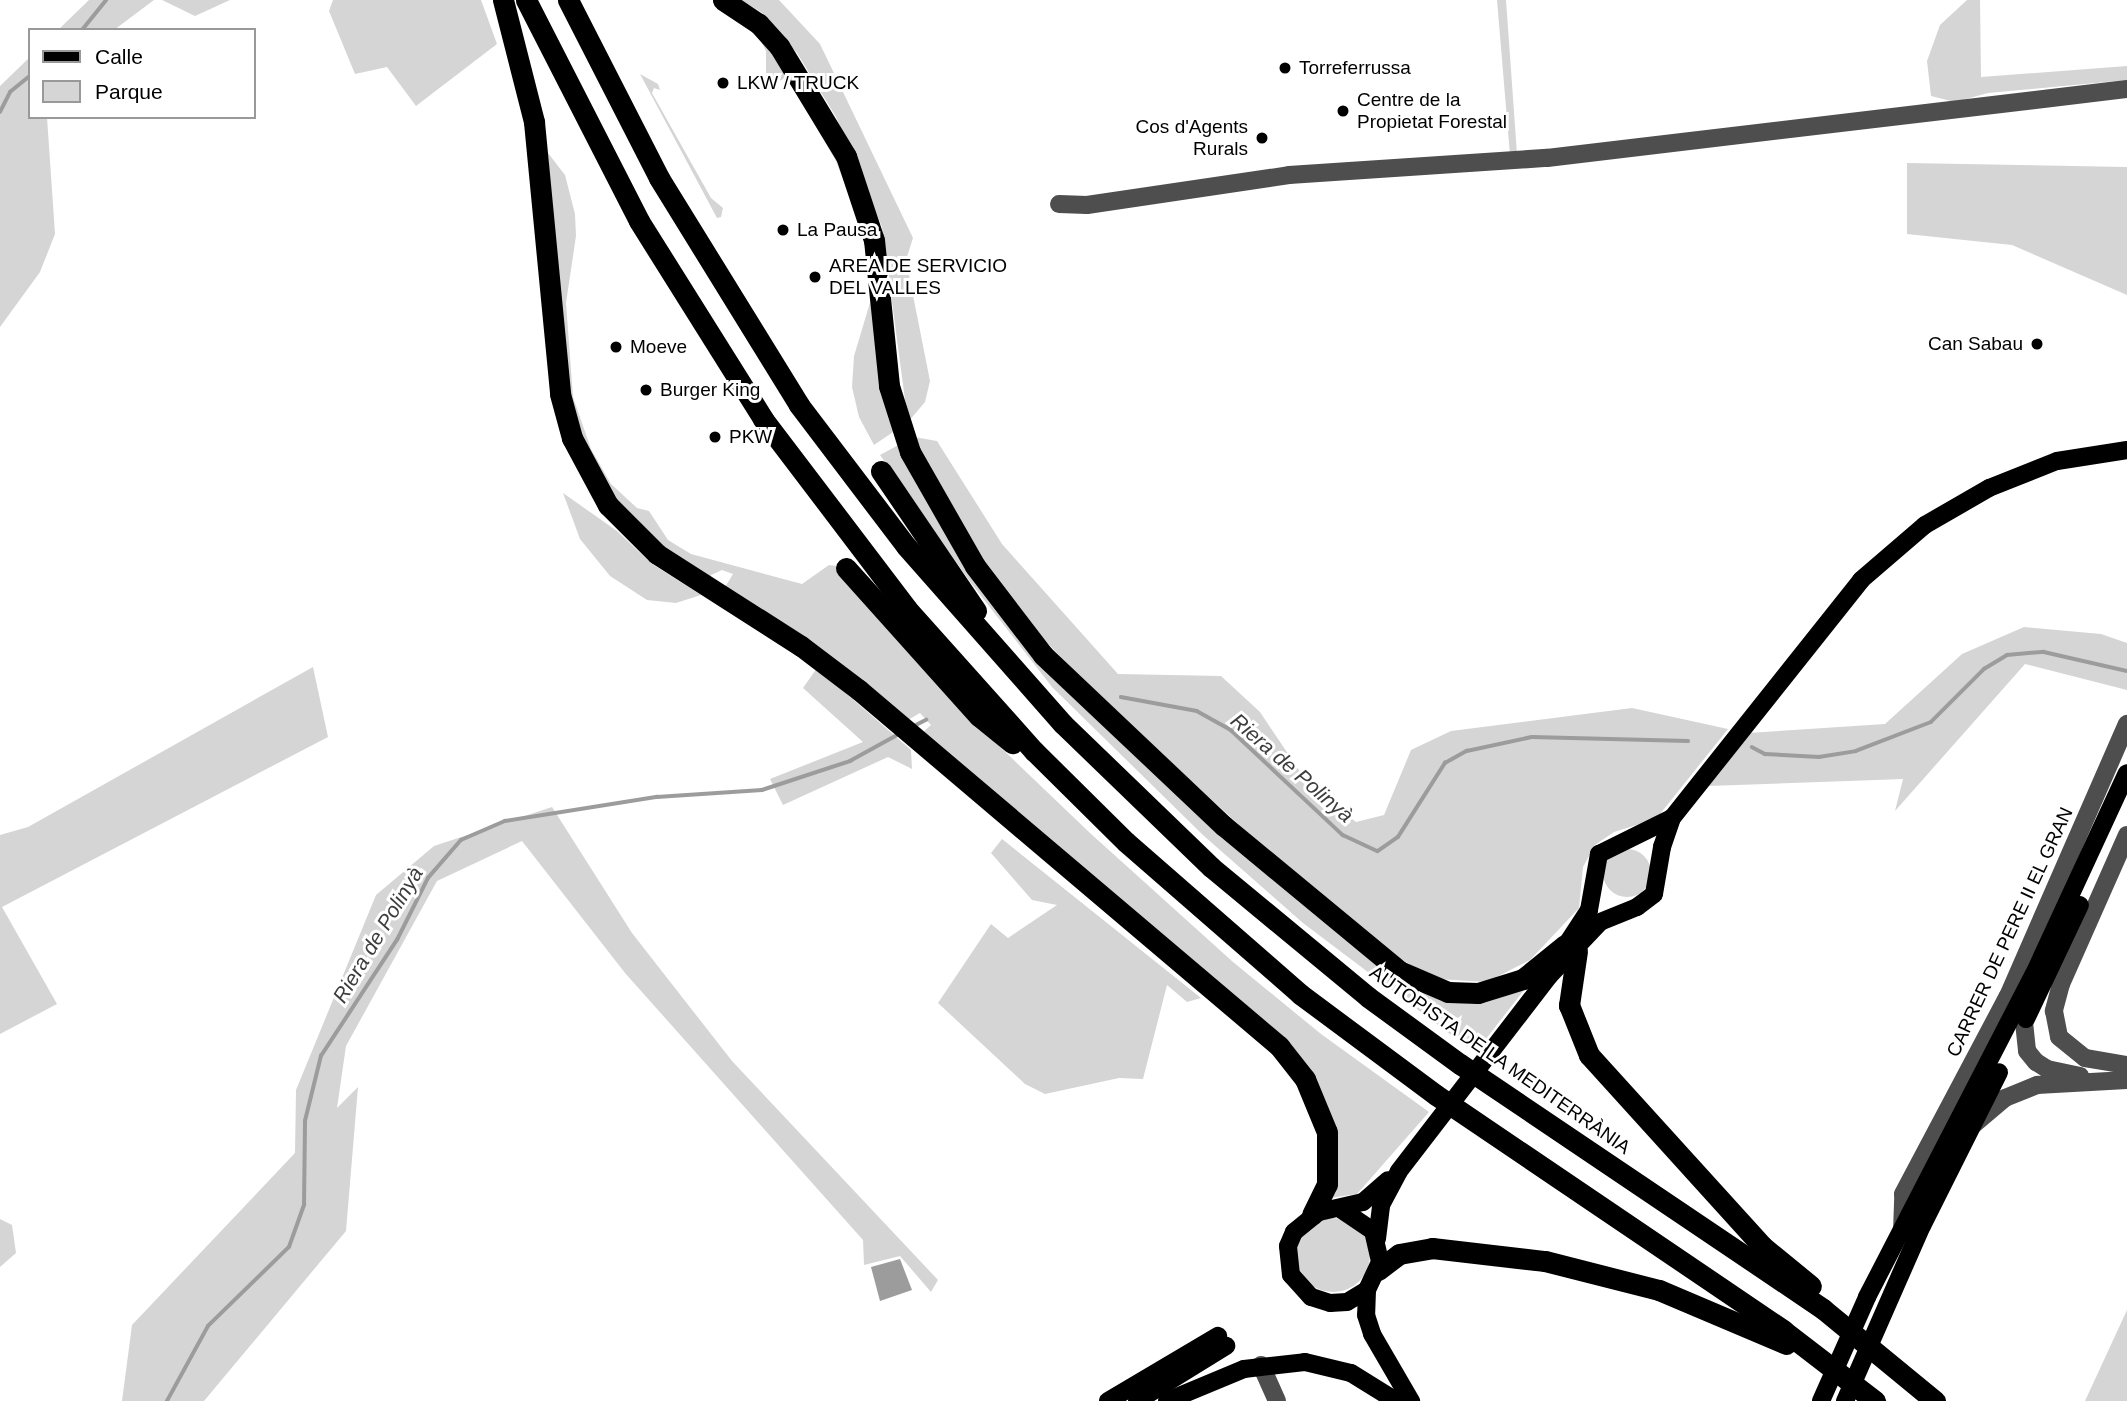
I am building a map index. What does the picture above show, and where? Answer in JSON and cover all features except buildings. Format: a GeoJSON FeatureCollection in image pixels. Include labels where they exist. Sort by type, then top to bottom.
{"type":"FeatureCollection","features":[{"type":"Feature","properties":{"kind":"highway"},"geometry":{"type":"LineString","coordinates":[[503,0],[534,122],[557,373],[572,438],[593,482],[624,523],[657,554],[817,658],[890,716],[1202,979],[1292,1061],[1313,1095],[1329,1147],[1326,1190],[1312,1215]]}},
{"type":"Feature","properties":{"kind":"highway"},"geometry":{"type":"LineString","coordinates":[[526,0],[639,221],[777,438],[933,640],[1084,802]]}},
{"type":"Feature","properties":{"kind":"highway","name":"AUTOPISTA DE LA MEDITERRÀNIA"},"geometry":{"type":"LineString","coordinates":[[568,0],[659,178],[785,384],[906,546],[1021,680],[1220,875],[1368,997],[1486,1083],[1828,1313],[1935,1401]]}},
{"type":"Feature","properties":{"kind":"highway"},"geometry":{"type":"LineString","coordinates":[[723,0],[759,24],[779,46],[819,106],[857,181],[874,240],[889,386],[903,435],[937,504],[975,565],[1067,680],[1224,826],[1383,961],[1433,987],[1478,993],[1523,979],[1571,948]]}},
{"type":"Feature","properties":{"kind":"highway"},"geometry":{"type":"LineString","coordinates":[[881,471],[1021,680]]}},
{"type":"Feature","properties":{"kind":"highway"},"geometry":{"type":"LineString","coordinates":[[846,569],[979,716],[1084,802],[1260,962],[1436,1096],[1875,1401]]}},
{"type":"Feature","properties":{"kind":"highway"},"geometry":{"type":"LineString","coordinates":[[1571,948],[1569,1005],[1589,1055],[1762,1246],[1814,1288],[1828,1313]]}},
{"type":"Feature","properties":{"kind":"highway"},"geometry":{"type":"LineString","coordinates":[[1378,1270],[1399,1254],[1432,1248],[1574,1267],[1692,1302],[1819,1360]]}},
{"type":"Feature","properties":{"kind":"main road"},"geometry":{"type":"LineString","coordinates":[[1412,1401],[1372,1334],[1366,1315],[1367,1290],[1378,1270],[1377,1239],[1381,1205],[1399,1171],[1571,948],[1600,922],[1654,894],[1660,872],[1662,847],[1672,818],[1835,609],[1894,550],[1957,505],[2023,472],[2098,451],[2127,450]]}},
{"type":"Feature","properties":{"kind":"main road"},"geometry":{"type":"LineString","coordinates":[[1821,1401],[1902,1232],[2035,974],[2127,773]]}},
{"type":"Feature","properties":{"kind":"main road"},"geometry":{"type":"LineString","coordinates":[[1844,1401],[1969,1129],[2024,1022],[2127,796]]}},
{"type":"Feature","properties":{"kind":"main road"},"geometry":{"type":"LineString","coordinates":[[1571,948],[1589,910],[1599,854],[1618,841],[1672,818]]}},
{"type":"Feature","properties":{"kind":"main road"},"geometry":{"type":"LineString","coordinates":[[1618,841],[1630,840],[1651,850],[1660,872]]}},
{"type":"Feature","properties":{"kind":"main road"},"geometry":{"type":"LineString","coordinates":[[1594,886],[1607,903],[1627,909]]}},
{"type":"Feature","properties":{"kind":"main road"},"geometry":{"type":"LineString","coordinates":[[1372,1334],[1330,1303],[1299,1288],[1287,1261],[1294,1232],[1312,1215],[1342,1210],[1363,1202],[1399,1171]]}},
{"type":"Feature","properties":{"kind":"main road"},"geometry":{"type":"LineString","coordinates":[[1342,1210],[1364,1221],[1377,1239]]}},
{"type":"Feature","properties":{"kind":"main road"},"geometry":{"type":"LineString","coordinates":[[1330,1303],[1348,1302],[1367,1290]]}},
{"type":"Feature","properties":{"kind":"main road"},"geometry":{"type":"LineString","coordinates":[[1108,1401],[1222,1341],[1136,1401]]}},
{"type":"Feature","properties":{"kind":"main road"},"geometry":{"type":"LineString","coordinates":[[1167,1401],[1261,1365],[1329,1366],[1364,1379],[1396,1401]]}},
{"type":"Feature","properties":{"kind":"street"},"geometry":{"type":"LineString","coordinates":[[1059,204],[1087,205],[1289,175],[1547,158],[2127,89]]}},
{"type":"Feature","properties":{"kind":"street","name":"CARRER DE PERE II EL GRAN"},"geometry":{"type":"LineString","coordinates":[[1902,1232],[1903,1194],[2008,996],[2127,724]]}},
{"type":"Feature","properties":{"kind":"street"},"geometry":{"type":"LineString","coordinates":[[2127,835],[2061,984],[2054,1011],[2059,1037],[2085,1058],[2127,1065]]}},
{"type":"Feature","properties":{"kind":"street"},"geometry":{"type":"LineString","coordinates":[[2024,1022],[2027,1051],[2036,1062],[2047,1069],[2101,1080]]}},
{"type":"Feature","properties":{"kind":"street"},"geometry":{"type":"LineString","coordinates":[[1969,1129],[2006,1098],[2037,1085],[2127,1080]]}},
{"type":"Feature","properties":{"kind":"street"},"geometry":{"type":"LineString","coordinates":[[1261,1365],[1277,1401]]}},
{"type":"Feature","properties":{"kind":"green space"},"geometry":{"type":"Polygon","coordinates":[[[89,0],[154,0],[117,28],[60,28],[89,0]]]}},
{"type":"Feature","properties":{"kind":"green space"},"geometry":{"type":"Polygon","coordinates":[[[162,0],[230,0],[195,16],[162,0]]]}},
{"type":"Feature","properties":{"kind":"green space"},"geometry":{"type":"Polygon","coordinates":[[[333,0],[481,0],[497,44],[416,106],[387,67],[355,74],[329,11],[333,0]]]}},
{"type":"Feature","properties":{"kind":"green space"},"geometry":{"type":"Polygon","coordinates":[[[741,0],[779,0],[820,44],[913,238],[906,260],[930,381],[925,402],[908,422],[882,227],[836,117],[797,53],[761,12],[741,0]]]}},
{"type":"Feature","properties":{"kind":"green space"},"geometry":{"type":"Polygon","coordinates":[[[1497,0],[1506,0],[1517,154],[1510,155],[1497,0]]]}},
{"type":"Feature","properties":{"kind":"green space"},"geometry":{"type":"Polygon","coordinates":[[[1967,0],[1980,0],[1981,77],[2127,66],[2127,80],[1988,93],[1955,102],[1931,96],[1927,61],[1940,25],[1967,0]]]}},
{"type":"Feature","properties":{"kind":"green space"},"geometry":{"type":"Polygon","coordinates":[[[767,40],[823,126],[867,231],[896,430],[874,445],[859,417],[852,387],[854,356],[872,296],[863,232],[836,161],[787,77],[766,88],[766,51],[761,41],[767,40]]]}},
{"type":"Feature","properties":{"kind":"green space"},"geometry":{"type":"Polygon","coordinates":[[[28,59],[28,119],[47,119],[55,234],[40,272],[0,327],[0,86],[28,59]]]}},
{"type":"Feature","properties":{"kind":"green space"},"geometry":{"type":"Polygon","coordinates":[[[640,74],[658,84],[660,90],[654,88],[652,93],[711,198],[723,208],[721,217],[717,218],[640,74]]]}},
{"type":"Feature","properties":{"kind":"green space"},"geometry":{"type":"Polygon","coordinates":[[[548,153],[565,175],[575,214],[576,236],[566,303],[573,397],[591,449],[611,484],[637,508],[649,511],[668,540],[691,554],[802,584],[829,565],[837,566],[974,722],[1090,833],[1233,962],[1321,1034],[1429,1112],[1357,1194],[1330,1198],[1338,1157],[1334,1130],[1314,1082],[922,733],[931,725],[920,713],[906,721],[724,589],[733,574],[722,570],[711,575],[710,582],[686,570],[608,495],[568,406],[548,153]]]}},
{"type":"Feature","properties":{"kind":"green space"},"geometry":{"type":"Polygon","coordinates":[[[1907,163],[2127,167],[2127,295],[2012,245],[1907,234],[1907,163]]]}},
{"type":"Feature","properties":{"kind":"green space"},"geometry":{"type":"Polygon","coordinates":[[[914,437],[937,441],[1002,544],[1118,674],[1221,676],[1260,712],[1311,788],[1356,822],[1384,815],[1411,750],[1451,731],[1632,708],[1728,729],[1656,819],[1614,832],[1595,845],[1583,867],[1579,908],[1530,960],[1487,982],[1437,979],[1393,955],[1271,854],[1097,695],[1033,628],[992,574],[951,509],[914,437]]]}},
{"type":"Feature","properties":{"kind":"green space"},"geometry":{"type":"Polygon","coordinates":[[[902,443],[1021,638],[1434,996],[1531,981],[1475,1053],[1303,923],[1204,836],[1052,687],[971,583],[880,455],[902,443]]]}},
{"type":"Feature","properties":{"kind":"green space"},"geometry":{"type":"Polygon","coordinates":[[[563,493],[617,531],[652,564],[701,595],[676,603],[647,600],[610,576],[580,539],[563,493]]]}},
{"type":"Feature","properties":{"kind":"green space"},"geometry":{"type":"Polygon","coordinates":[[[2024,627],[2101,634],[2127,643],[2127,690],[2025,664],[1895,811],[1903,779],[1708,786],[1748,733],[1885,724],[1962,654],[2024,627]]]}},
{"type":"Feature","properties":{"kind":"green space"},"geometry":{"type":"Polygon","coordinates":[[[313,667],[328,737],[2,907],[57,1004],[0,1034],[0,835],[28,827],[313,667]]]}},
{"type":"Feature","properties":{"kind":"green space"},"geometry":{"type":"Polygon","coordinates":[[[817,668],[911,750],[912,769],[888,757],[783,805],[770,779],[863,742],[803,688],[817,668]]]}},
{"type":"Feature","properties":{"kind":"green space"},"geometry":{"type":"Polygon","coordinates":[[[552,807],[632,933],[732,1061],[938,1280],[931,1292],[900,1256],[864,1265],[863,1240],[625,973],[522,841],[437,881],[346,1046],[337,1108],[358,1087],[346,1231],[204,1401],[122,1401],[132,1325],[295,1153],[296,1090],[376,895],[434,846],[552,807]]]}},
{"type":"Feature","properties":{"kind":"green space"},"geometry":{"type":"Polygon","coordinates":[[[1002,839],[1201,998],[1187,1002],[1167,985],[1143,1079],[1119,1078],[1045,1094],[1025,1084],[938,1003],[991,924],[1008,938],[1057,905],[1032,900],[991,853],[1002,839]]]}},
{"type":"Feature","properties":{"kind":"green space"},"geometry":{"type":"Polygon","coordinates":[[[1627,849],[1644,856],[1651,873],[1644,890],[1627,897],[1610,890],[1603,873],[1610,856],[1627,849]]]}},
{"type":"Feature","properties":{"kind":"green space"},"geometry":{"type":"Polygon","coordinates":[[[1326,1218],[1340,1218],[1354,1224],[1364,1234],[1370,1255],[1364,1276],[1354,1286],[1340,1292],[1326,1292],[1312,1286],[1302,1276],[1296,1262],[1296,1248],[1302,1234],[1312,1224],[1326,1218]]]}},
{"type":"Feature","properties":{"kind":"green space"},"geometry":{"type":"Polygon","coordinates":[[[0,1219],[12,1225],[16,1253],[0,1267],[0,1219]]]}},
{"type":"Feature","properties":{"kind":"green space"},"geometry":{"type":"Polygon","coordinates":[[[2127,1310],[2127,1401],[2085,1401],[2127,1310]]]}},
{"type":"Feature","properties":{"kind":"shaded area"},"geometry":{"type":"Polygon","coordinates":[[[900,1259],[912,1290],[880,1301],[871,1267],[900,1259]]]}},
{"type":"Feature","properties":{"kind":"waterway"},"geometry":{"type":"LineString","coordinates":[[84,28],[106,0]]}},
{"type":"Feature","properties":{"kind":"waterway"},"geometry":{"type":"LineString","coordinates":[[0,112],[10,92],[28,78]]}},
{"type":"Feature","properties":{"kind":"waterway","name":"Riera de Polinyà"},"geometry":{"type":"LineString","coordinates":[[1752,747],[1765,754],[1819,757],[1856,751],[1931,722],[1984,669],[2007,655],[2044,652],[2127,671]]}},
{"type":"Feature","properties":{"kind":"waterway","name":"Riera de Polinyà"},"geometry":{"type":"LineString","coordinates":[[1121,697],[1197,711],[1230,729],[1343,835],[1378,851],[1398,837],[1445,763],[1467,751],[1532,737],[1688,741]]}},
{"type":"Feature","properties":{"kind":"waterway","name":"Riera de Polinyà"},"geometry":{"type":"LineString","coordinates":[[912,727],[926,720]]}},
{"type":"Feature","properties":{"kind":"waterway","name":"Riera de Polinyà"},"geometry":{"type":"LineString","coordinates":[[167,1401],[208,1326],[289,1247],[304,1205],[305,1121],[321,1056],[397,940],[428,878],[461,840],[505,821],[657,797],[762,790],[850,761],[899,734]]}},
{"type":"Feature","properties":{"kind":"place","name":"Torreferrussa"},"geometry":{"type":"Point","coordinates":[1285,68]}},
{"type":"Feature","properties":{"kind":"place","name":"LKW / TRUCK"},"geometry":{"type":"Point","coordinates":[723,83]}},
{"type":"Feature","properties":{"kind":"place","name":"Centre de la Propietat Forestal"},"geometry":{"type":"Point","coordinates":[1343,111]}},
{"type":"Feature","properties":{"kind":"place","name":"Cos d'Agents Rurals"},"geometry":{"type":"Point","coordinates":[1262,138]}},
{"type":"Feature","properties":{"kind":"place","name":"La Pausa"},"geometry":{"type":"Point","coordinates":[783,230]}},
{"type":"Feature","properties":{"kind":"place","name":"AREA DE SERVICIO DEL VALLES"},"geometry":{"type":"Point","coordinates":[815,277]}},
{"type":"Feature","properties":{"kind":"place","name":"Can Sabau"},"geometry":{"type":"Point","coordinates":[2037,344]}},
{"type":"Feature","properties":{"kind":"place","name":"Moeve"},"geometry":{"type":"Point","coordinates":[616,347]}},
{"type":"Feature","properties":{"kind":"place","name":"Burger King"},"geometry":{"type":"Point","coordinates":[646,390]}},
{"type":"Feature","properties":{"kind":"place","name":"PKW"},"geometry":{"type":"Point","coordinates":[715,437]}}]}
